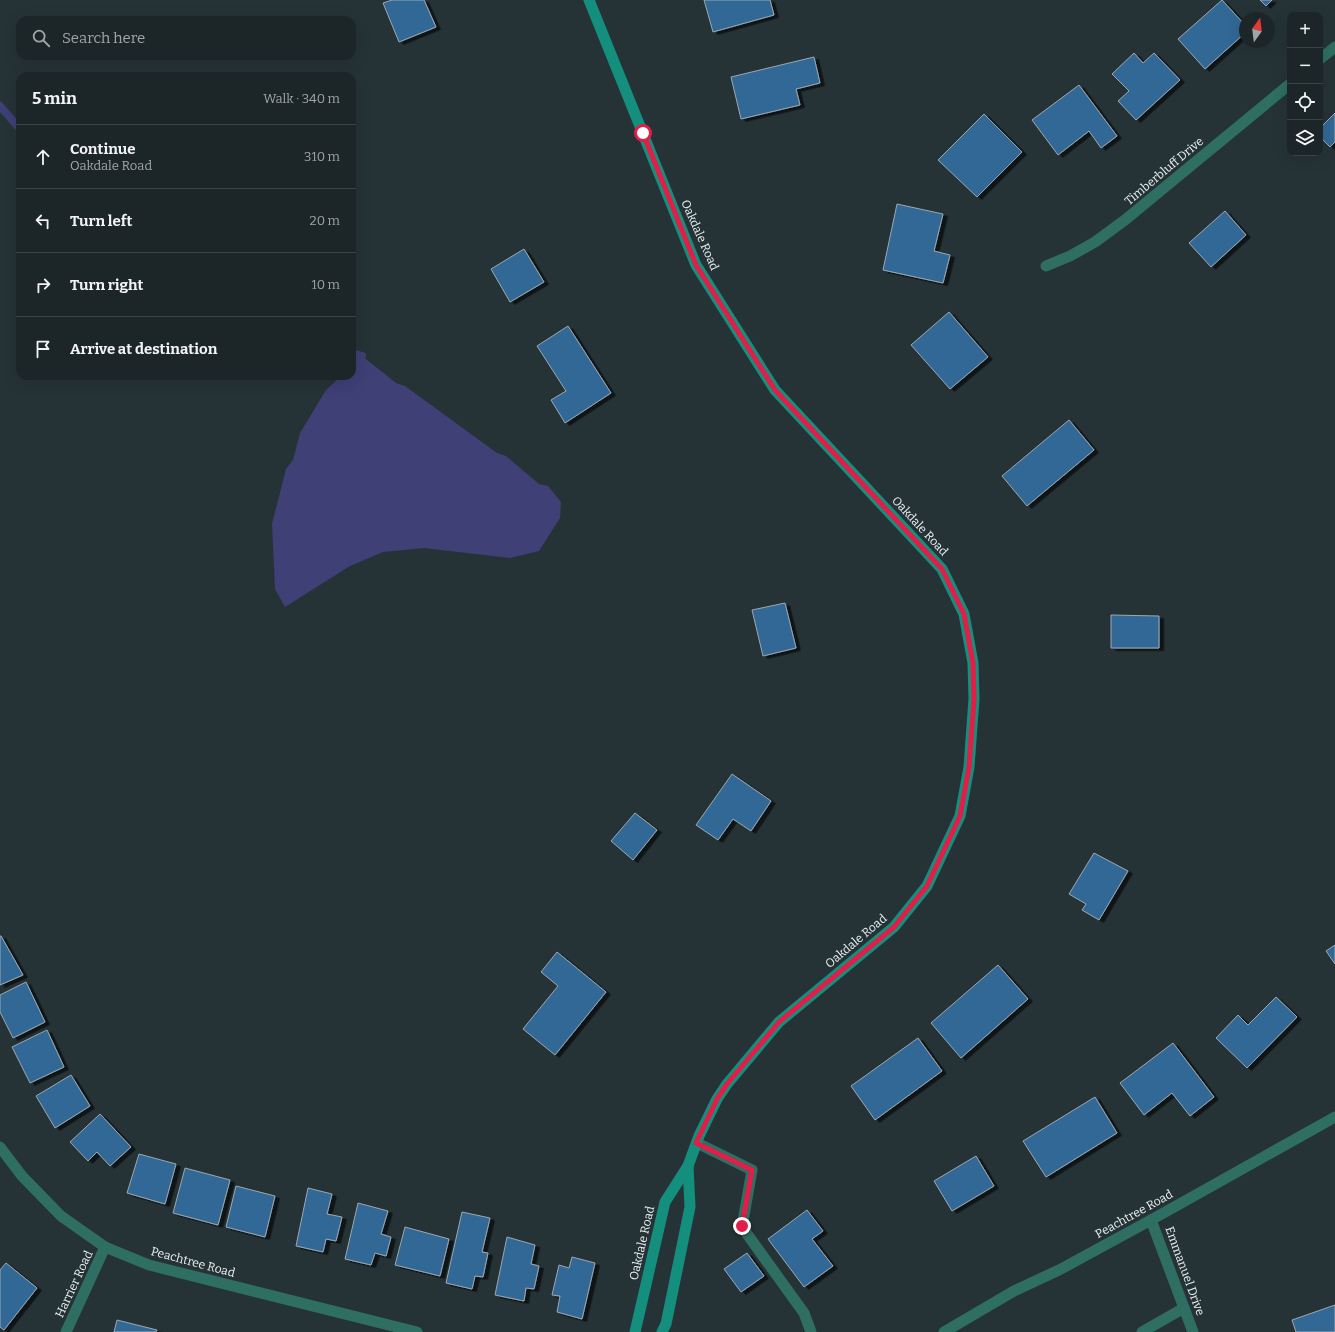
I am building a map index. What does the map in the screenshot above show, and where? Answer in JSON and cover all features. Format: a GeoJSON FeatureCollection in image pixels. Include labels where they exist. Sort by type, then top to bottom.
{"type":"FeatureCollection","features":[{"type":"Feature","properties":{"kind":"main road","name":"Oakdale Road"},"geometry":{"type":"LineString","coordinates":[[589,0],[696,265],[775,390],[942,569],[964,614],[973,663],[974,699],[969,767],[960,816],[927,886],[894,927],[779,1022],[727,1084],[717,1099],[696,1143],[688,1166],[664,1202],[635,1332]]}},
{"type":"Feature","properties":{"kind":"main road","name":"Oakdale Road"},"geometry":{"type":"LineString","coordinates":[[662,1332],[666,1324],[690,1207],[688,1166]]}},
{"type":"Feature","properties":{"kind":"street"},"geometry":{"type":"LineString","coordinates":[[1323,57],[1335,47]]}},
{"type":"Feature","properties":{"kind":"street","name":"Timberbluff Drive"},"geometry":{"type":"LineString","coordinates":[[1046,266],[1070,256],[1095,242],[1287,86]]}},
{"type":"Feature","properties":{"kind":"street","name":"Peachtree Road"},"geometry":{"type":"LineString","coordinates":[[944,1332],[1014,1291],[1059,1270],[1335,1117]]}},
{"type":"Feature","properties":{"kind":"street"},"geometry":{"type":"LineString","coordinates":[[696,1143],[752,1170],[742,1226],[804,1313],[811,1332]]}},
{"type":"Feature","properties":{"kind":"street","name":"Peachtree Road"},"geometry":{"type":"LineString","coordinates":[[0,1147],[22,1176],[61,1216],[105,1247],[149,1265],[417,1332]]}},
{"type":"Feature","properties":{"kind":"street","name":"Emmanuel Drive"},"geometry":{"type":"LineString","coordinates":[[1151,1220],[1193,1332]]}},
{"type":"Feature","properties":{"kind":"street","name":"Harrier Road"},"geometry":{"type":"LineString","coordinates":[[66,1332],[105,1247]]}},
{"type":"Feature","properties":{"kind":"street"},"geometry":{"type":"LineString","coordinates":[[1142,1332],[1184,1308]]}},
{"type":"Feature","properties":{"kind":"shaded area"},"geometry":{"type":"Polygon","coordinates":[[[362,356],[396,383],[405,386],[497,453],[506,456],[539,484],[548,486],[561,502],[560,518],[539,551],[510,558],[424,548],[383,552],[350,566],[285,607],[275,589],[272,524],[286,469],[293,460],[300,433],[326,390],[337,380],[356,380],[356,361],[362,356]]]}},
{"type":"Feature","properties":{"kind":"building"},"geometry":{"type":"Polygon","coordinates":[[[392,0],[424,0],[436,27],[399,42],[383,3],[392,0]]]}},
{"type":"Feature","properties":{"kind":"building"},"geometry":{"type":"Polygon","coordinates":[[[704,0],[770,0],[774,15],[713,32],[704,0]]]}},
{"type":"Feature","properties":{"kind":"building"},"geometry":{"type":"Polygon","coordinates":[[[1222,0],[1239,18],[1239,38],[1205,69],[1178,39],[1222,0]]]}},
{"type":"Feature","properties":{"kind":"building"},"geometry":{"type":"Polygon","coordinates":[[[1260,0],[1272,0],[1266,6],[1260,0]]]}},
{"type":"Feature","properties":{"kind":"building"},"geometry":{"type":"Polygon","coordinates":[[[1134,53],[1143,63],[1154,53],[1180,80],[1136,120],[1118,101],[1129,91],[1112,74],[1134,53]]]}},
{"type":"Feature","properties":{"kind":"building"},"geometry":{"type":"Polygon","coordinates":[[[814,57],[820,83],[796,89],[800,105],[741,119],[731,77],[814,57]]]}},
{"type":"Feature","properties":{"kind":"building"},"geometry":{"type":"Polygon","coordinates":[[[1079,85],[1117,136],[1101,148],[1089,131],[1058,155],[1032,120],[1079,85]]]}},
{"type":"Feature","properties":{"kind":"building"},"geometry":{"type":"Polygon","coordinates":[[[1335,113],[1335,142],[1330,147],[1323,140],[1323,125],[1335,113]]]}},
{"type":"Feature","properties":{"kind":"building"},"geometry":{"type":"Polygon","coordinates":[[[984,114],[1022,152],[977,197],[938,160],[984,114]]]}},
{"type":"Feature","properties":{"kind":"building"},"geometry":{"type":"Polygon","coordinates":[[[897,204],[943,214],[934,251],[950,255],[943,283],[883,270],[897,204]]]}},
{"type":"Feature","properties":{"kind":"building"},"geometry":{"type":"Polygon","coordinates":[[[1225,211],[1246,235],[1211,267],[1189,243],[1225,211]]]}},
{"type":"Feature","properties":{"kind":"building"},"geometry":{"type":"Polygon","coordinates":[[[524,249],[544,282],[510,302],[491,269],[524,249]]]}},
{"type":"Feature","properties":{"kind":"building"},"geometry":{"type":"Polygon","coordinates":[[[949,312],[988,357],[950,389],[911,345],[949,312]]]}},
{"type":"Feature","properties":{"kind":"building"},"geometry":{"type":"Polygon","coordinates":[[[568,326],[611,393],[565,423],[551,400],[566,391],[537,346],[568,326]]]}},
{"type":"Feature","properties":{"kind":"building"},"geometry":{"type":"Polygon","coordinates":[[[1069,420],[1094,450],[1027,506],[1002,476],[1069,420]]]}},
{"type":"Feature","properties":{"kind":"building"},"geometry":{"type":"Polygon","coordinates":[[[785,603],[796,648],[763,656],[752,610],[785,603]]]}},
{"type":"Feature","properties":{"kind":"building"},"geometry":{"type":"Polygon","coordinates":[[[1111,615],[1159,616],[1159,648],[1111,648],[1111,615]]]}},
{"type":"Feature","properties":{"kind":"building"},"geometry":{"type":"Polygon","coordinates":[[[732,774],[771,801],[751,831],[733,819],[718,840],[696,825],[732,774]]]}},
{"type":"Feature","properties":{"kind":"building"},"geometry":{"type":"Polygon","coordinates":[[[635,813],[657,830],[633,860],[611,841],[635,813]]]}},
{"type":"Feature","properties":{"kind":"building"},"geometry":{"type":"Polygon","coordinates":[[[1094,853],[1128,871],[1099,920],[1082,910],[1086,904],[1069,894],[1094,853]]]}},
{"type":"Feature","properties":{"kind":"building"},"geometry":{"type":"Polygon","coordinates":[[[0,936],[23,975],[0,985],[0,936]]]}},
{"type":"Feature","properties":{"kind":"building"},"geometry":{"type":"Polygon","coordinates":[[[1335,945],[1335,964],[1326,951],[1335,945]]]}},
{"type":"Feature","properties":{"kind":"building"},"geometry":{"type":"Polygon","coordinates":[[[557,952],[606,992],[555,1055],[523,1029],[558,986],[541,972],[557,952]]]}},
{"type":"Feature","properties":{"kind":"building"},"geometry":{"type":"Polygon","coordinates":[[[998,965],[1028,999],[961,1058],[931,1023],[998,965]]]}},
{"type":"Feature","properties":{"kind":"building"},"geometry":{"type":"Polygon","coordinates":[[[26,982],[45,1022],[13,1038],[0,1012],[0,995],[26,982]]]}},
{"type":"Feature","properties":{"kind":"building"},"geometry":{"type":"Polygon","coordinates":[[[1276,997],[1297,1017],[1247,1068],[1216,1038],[1238,1015],[1248,1025],[1276,997]]]}},
{"type":"Feature","properties":{"kind":"building"},"geometry":{"type":"Polygon","coordinates":[[[47,1030],[64,1067],[30,1083],[12,1047],[47,1030]]]}},
{"type":"Feature","properties":{"kind":"building"},"geometry":{"type":"Polygon","coordinates":[[[918,1038],[942,1071],[875,1120],[851,1086],[918,1038]]]}},
{"type":"Feature","properties":{"kind":"building"},"geometry":{"type":"Polygon","coordinates":[[[1173,1043],[1214,1097],[1190,1116],[1172,1093],[1144,1115],[1120,1083],[1173,1043]]]}},
{"type":"Feature","properties":{"kind":"building"},"geometry":{"type":"Polygon","coordinates":[[[71,1075],[90,1106],[55,1128],[36,1096],[71,1075]]]}},
{"type":"Feature","properties":{"kind":"building"},"geometry":{"type":"Polygon","coordinates":[[[1095,1097],[1117,1133],[1046,1177],[1023,1141],[1095,1097]]]}},
{"type":"Feature","properties":{"kind":"building"},"geometry":{"type":"Polygon","coordinates":[[[100,1114],[131,1147],[110,1166],[97,1152],[88,1161],[70,1142],[100,1114]]]}},
{"type":"Feature","properties":{"kind":"building"},"geometry":{"type":"Polygon","coordinates":[[[139,1154],[176,1164],[165,1204],[127,1193],[139,1154]]]}},
{"type":"Feature","properties":{"kind":"building"},"geometry":{"type":"Polygon","coordinates":[[[976,1156],[994,1186],[952,1211],[934,1181],[976,1156]]]}},
{"type":"Feature","properties":{"kind":"building"},"geometry":{"type":"Polygon","coordinates":[[[185,1168],[230,1180],[218,1225],[173,1213],[185,1168]]]}},
{"type":"Feature","properties":{"kind":"building"},"geometry":{"type":"Polygon","coordinates":[[[236,1186],[275,1196],[265,1237],[226,1227],[236,1186]]]}},
{"type":"Feature","properties":{"kind":"building"},"geometry":{"type":"Polygon","coordinates":[[[308,1188],[332,1194],[327,1214],[342,1217],[336,1241],[326,1239],[323,1252],[296,1246],[308,1188]]]}},
{"type":"Feature","properties":{"kind":"building"},"geometry":{"type":"Polygon","coordinates":[[[358,1203],[388,1211],[381,1234],[391,1237],[386,1256],[375,1253],[371,1265],[345,1259],[358,1203]]]}},
{"type":"Feature","properties":{"kind":"building"},"geometry":{"type":"Polygon","coordinates":[[[807,1210],[823,1231],[812,1239],[833,1266],[804,1287],[768,1239],[807,1210]]]}},
{"type":"Feature","properties":{"kind":"building"},"geometry":{"type":"Polygon","coordinates":[[[462,1212],[490,1218],[482,1252],[488,1253],[483,1277],[475,1276],[472,1289],[446,1283],[462,1212]]]}},
{"type":"Feature","properties":{"kind":"building"},"geometry":{"type":"Polygon","coordinates":[[[405,1227],[449,1239],[440,1276],[395,1265],[405,1227]]]}},
{"type":"Feature","properties":{"kind":"building"},"geometry":{"type":"Polygon","coordinates":[[[507,1237],[535,1245],[531,1264],[539,1266],[534,1289],[526,1288],[524,1301],[495,1295],[507,1237]]]}},
{"type":"Feature","properties":{"kind":"building"},"geometry":{"type":"Polygon","coordinates":[[[747,1253],[764,1276],[741,1292],[724,1269],[747,1253]]]}},
{"type":"Feature","properties":{"kind":"building"},"geometry":{"type":"Polygon","coordinates":[[[572,1257],[595,1263],[582,1319],[557,1312],[560,1296],[552,1295],[559,1265],[569,1268],[572,1257]]]}},
{"type":"Feature","properties":{"kind":"building"},"geometry":{"type":"Polygon","coordinates":[[[6,1263],[37,1288],[4,1330],[0,1327],[0,1270],[6,1263]]]}},
{"type":"Feature","properties":{"kind":"building"},"geometry":{"type":"Polygon","coordinates":[[[1335,1305],[1335,1332],[1296,1332],[1292,1320],[1335,1305]]]}},
{"type":"Feature","properties":{"kind":"building"},"geometry":{"type":"Polygon","coordinates":[[[117,1320],[157,1330],[156,1332],[114,1332],[117,1320]]]}},
{"type":"Feature","properties":{"kind":"waterway"},"geometry":{"type":"LineString","coordinates":[[0,106],[16,124]]}},
{"type":"Feature","properties":{"kind":"waterway"},"geometry":{"type":"LineString","coordinates":[[356,354],[362,356],[357,366]]}},
{"type":"Feature","properties":{"kind":"route"},"geometry":{"type":"LineString","coordinates":[[643,133],[696,265],[775,390],[942,569],[964,614],[973,663],[974,699],[969,767],[960,816],[927,886],[894,927],[779,1022],[727,1084],[717,1099],[696,1143],[752,1170],[742,1226]]}}]}
